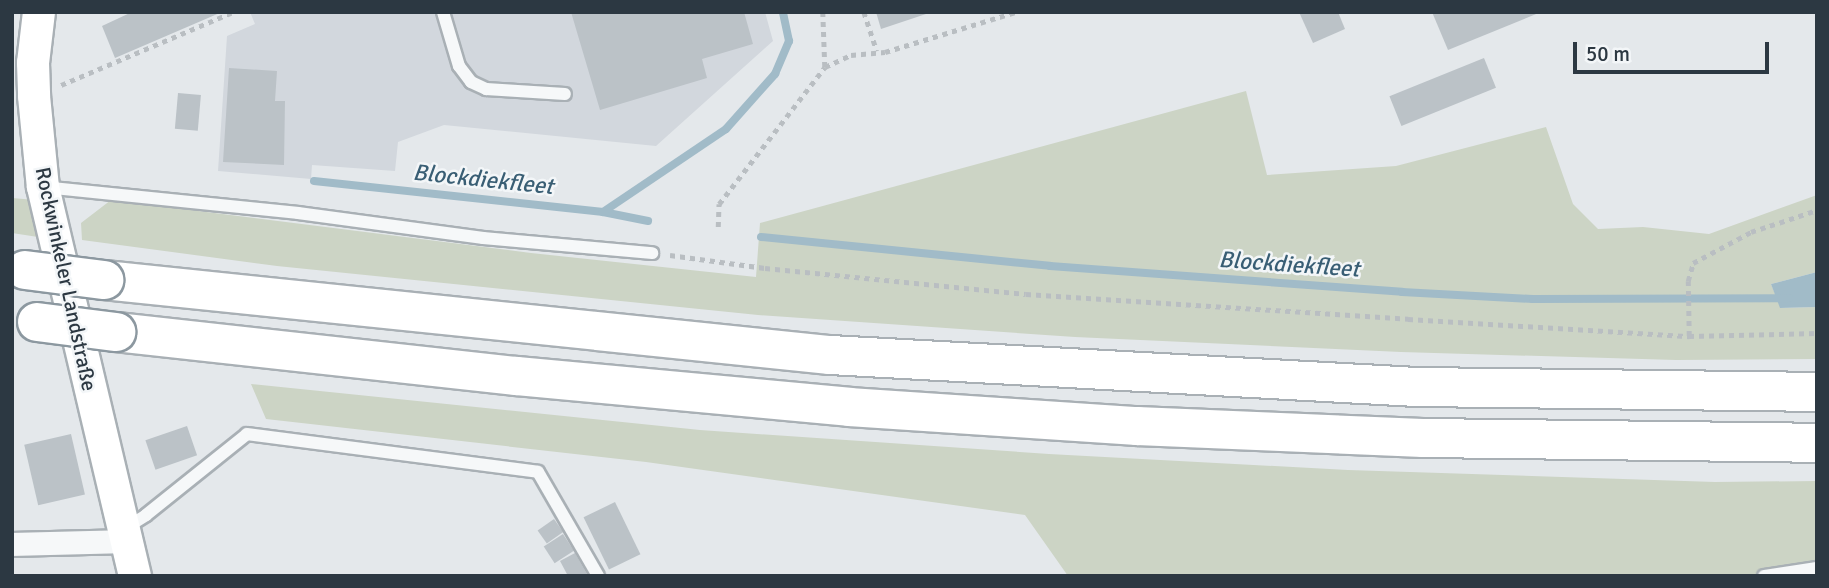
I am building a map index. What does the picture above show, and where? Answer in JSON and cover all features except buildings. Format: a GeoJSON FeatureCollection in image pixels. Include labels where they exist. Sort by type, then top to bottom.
{"type":"FeatureCollection","features":[{"type":"Feature","properties":{"kind":"highway"},"geometry":{"type":"LineString","coordinates":[[19,269],[104,281],[476,321],[843,356],[1417,387],[1817,392]]}},
{"type":"Feature","properties":{"kind":"highway"},"geometry":{"type":"LineString","coordinates":[[24,320],[517,376],[821,404],[1137,426],[1423,438],[1817,443]]}},
{"type":"Feature","properties":{"kind":"main road","name":"Rockwinkeler Landstraße"},"geometry":{"type":"LineString","coordinates":[[39,12],[33,63],[43,187],[135,576]]}},
{"type":"Feature","properties":{"kind":"street"},"geometry":{"type":"LineString","coordinates":[[12,544],[126,535]]}},
{"type":"Feature","properties":{"kind":"lane"},"geometry":{"type":"LineString","coordinates":[[443,12],[459,66],[471,82],[486,89],[565,94]]}},
{"type":"Feature","properties":{"kind":"lane"},"geometry":{"type":"LineString","coordinates":[[43,187],[298,213],[484,238],[652,253]]}},
{"type":"Feature","properties":{"kind":"lane"},"geometry":{"type":"LineString","coordinates":[[126,535],[146,515],[247,434],[538,472],[598,576]]}},
{"type":"Feature","properties":{"kind":"lane"},"geometry":{"type":"LineString","coordinates":[[1764,576],[1817,568]]}},
{"type":"Feature","properties":{"kind":"path"},"geometry":{"type":"LineString","coordinates":[[823,12],[825,67]]}},
{"type":"Feature","properties":{"kind":"path"},"geometry":{"type":"LineString","coordinates":[[864,12],[877,51]]}},
{"type":"Feature","properties":{"kind":"path"},"geometry":{"type":"LineString","coordinates":[[718,227],[719,204],[825,67],[851,55],[885,52],[1016,12]]}},
{"type":"Feature","properties":{"kind":"path"},"geometry":{"type":"LineString","coordinates":[[34,96],[231,13]]}},
{"type":"Feature","properties":{"kind":"path"},"geometry":{"type":"LineString","coordinates":[[1689,336],[1688,281],[1693,263],[1751,232],[1817,210]]}},
{"type":"Feature","properties":{"kind":"path"},"geometry":{"type":"LineString","coordinates":[[652,253],[765,268],[1026,293],[1689,336],[1817,333]]}},
{"type":"Feature","properties":{"kind":"shaded area"},"geometry":{"type":"Polygon","coordinates":[[[250,12],[765,12],[773,41],[656,146],[444,125],[398,142],[395,171],[312,165],[311,179],[218,171],[227,36],[255,24],[250,12]]]}},
{"type":"Feature","properties":{"kind":"green space"},"geometry":{"type":"Polygon","coordinates":[[[1246,91],[1267,175],[1396,166],[1546,127],[1573,204],[1598,229],[1643,227],[1709,234],[1817,195],[1817,272],[1771,284],[1781,308],[1817,307],[1817,359],[1676,360],[1401,352],[1075,337],[758,315],[277,266],[82,240],[81,223],[111,200],[531,253],[756,277],[760,223],[1246,91]]]}},
{"type":"Feature","properties":{"kind":"green space"},"geometry":{"type":"Polygon","coordinates":[[[12,198],[35,200],[38,237],[12,233],[12,198]]]}},
{"type":"Feature","properties":{"kind":"green space"},"geometry":{"type":"Polygon","coordinates":[[[251,384],[700,430],[1049,454],[1348,470],[1715,482],[1817,481],[1817,576],[1068,576],[1025,515],[646,462],[266,419],[251,384]]]}},
{"type":"Feature","properties":{"kind":"water"},"geometry":{"type":"Polygon","coordinates":[[[1817,272],[1817,307],[1780,308],[1771,284],[1817,272]]]}},
{"type":"Feature","properties":{"kind":"waterway"},"geometry":{"type":"LineString","coordinates":[[603,212],[726,129],[775,74],[789,41],[783,12]]}},
{"type":"Feature","properties":{"kind":"waterway","name":"Blockdiekfleet"},"geometry":{"type":"LineString","coordinates":[[314,181],[603,212],[648,221]]}},
{"type":"Feature","properties":{"kind":"waterway","name":"Blockdiekfleet"},"geometry":{"type":"LineString","coordinates":[[761,237],[1050,266],[1402,292],[1533,299],[1789,298]]}}]}
